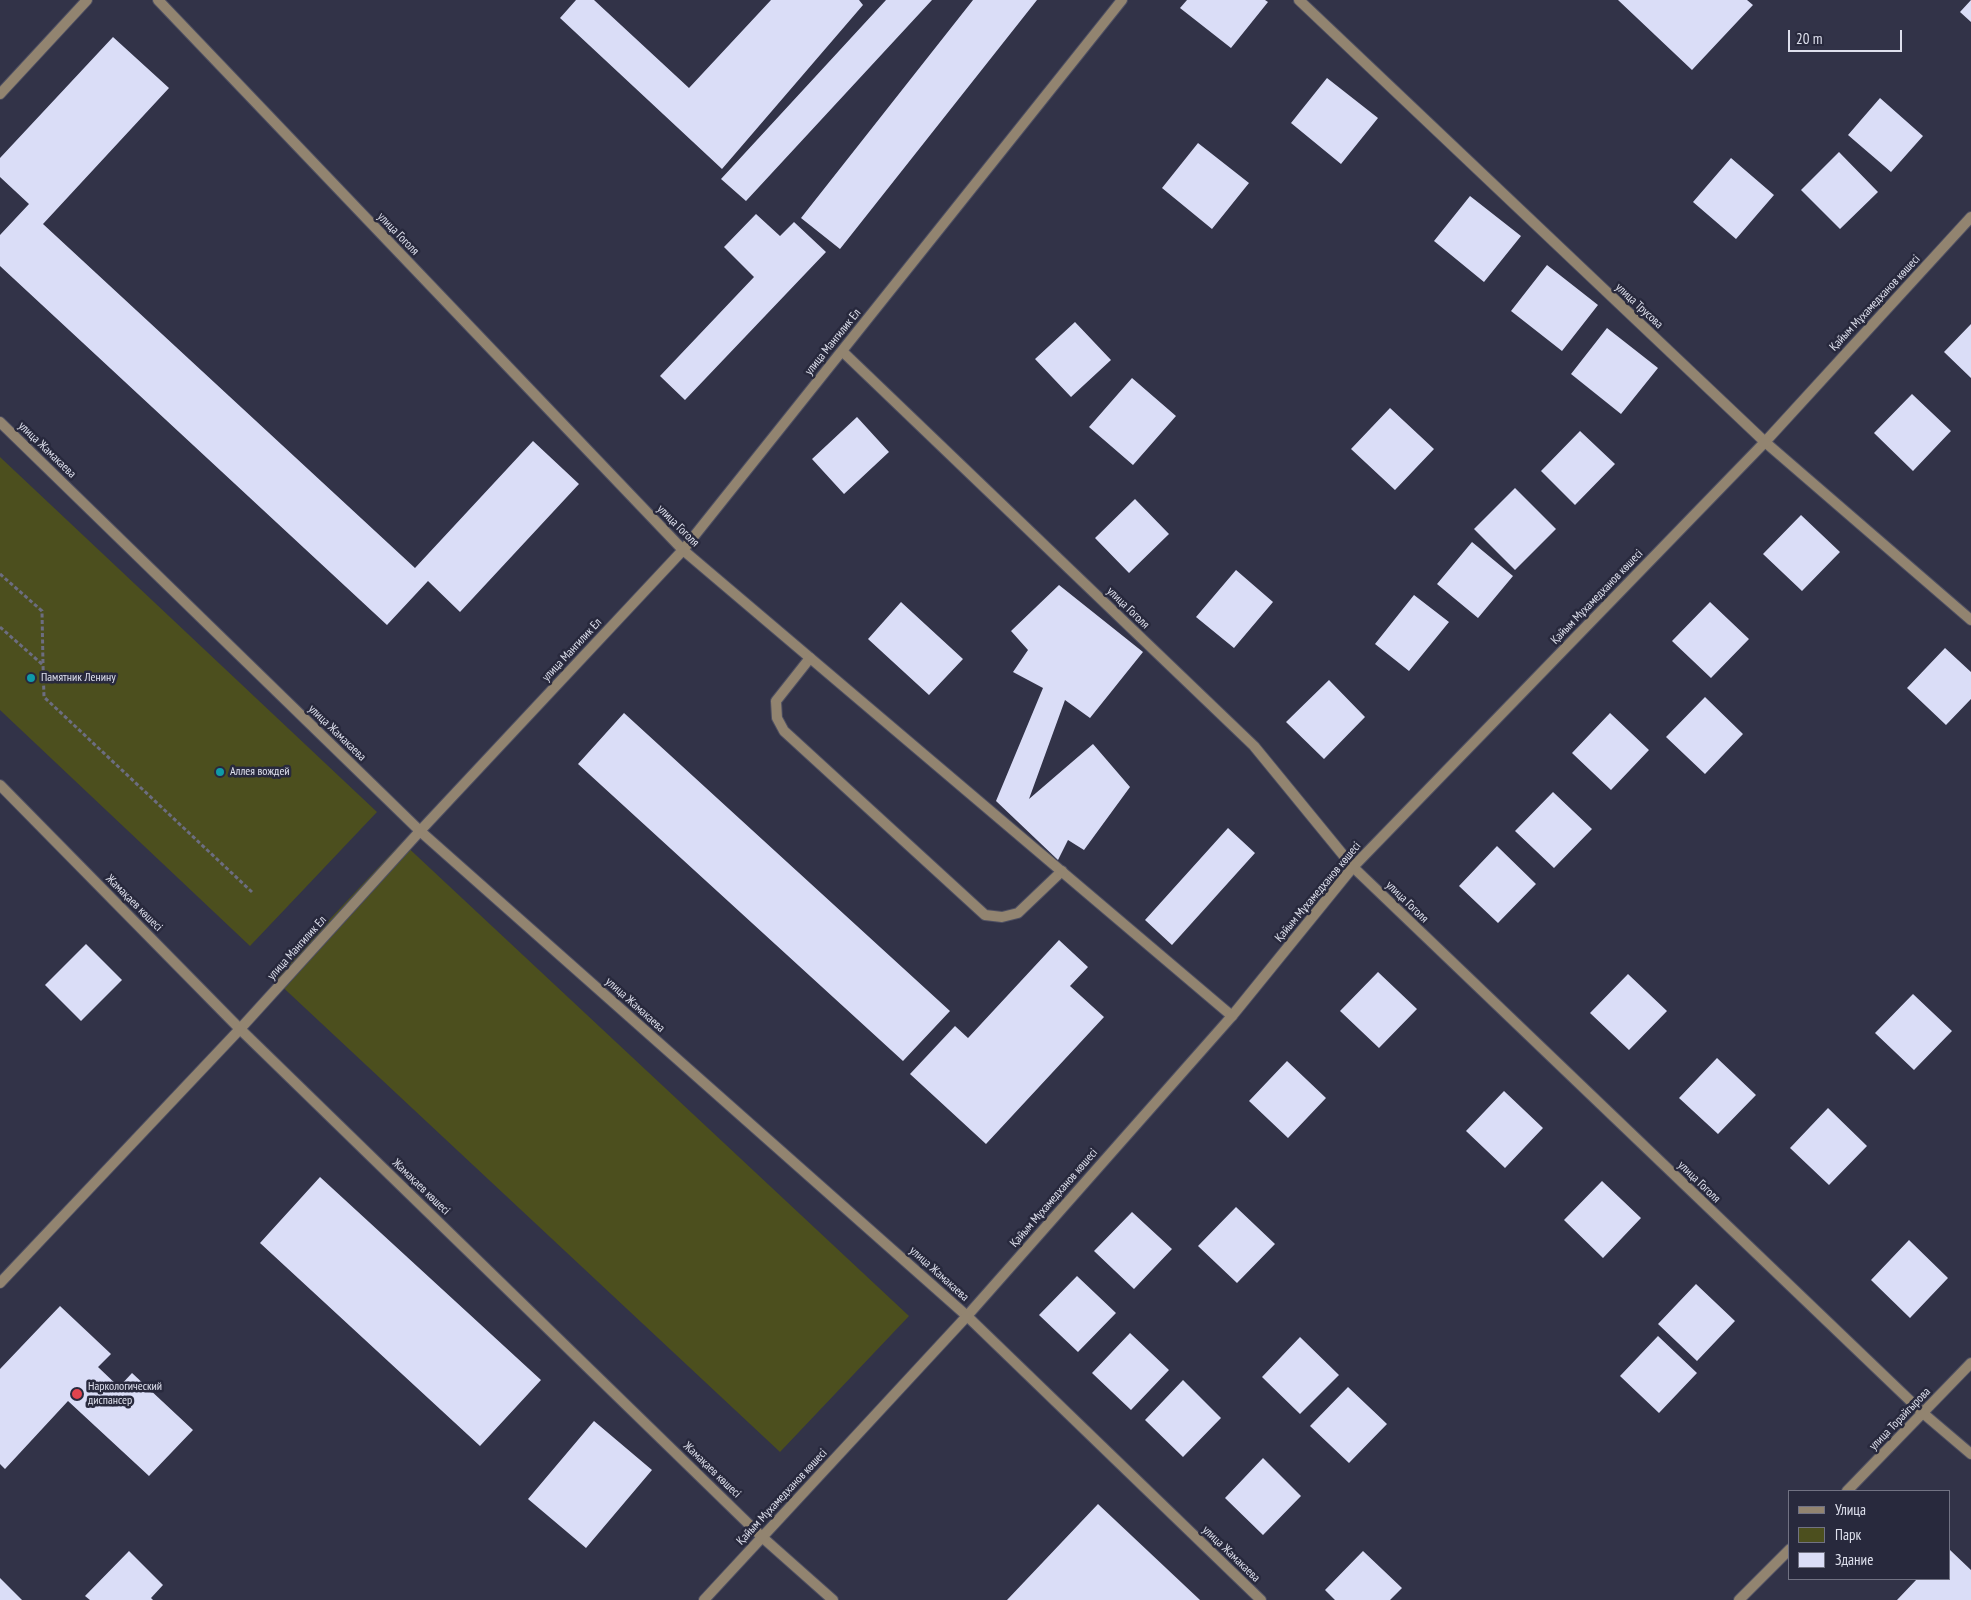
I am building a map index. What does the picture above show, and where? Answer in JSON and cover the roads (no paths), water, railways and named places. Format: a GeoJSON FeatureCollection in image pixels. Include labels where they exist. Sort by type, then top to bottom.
{"type":"FeatureCollection","features":[{"type":"Feature","properties":{"kind":"street"},"geometry":{"type":"LineString","coordinates":[[0,94],[87,0]]}},
{"type":"Feature","properties":{"kind":"street","name":"улица Гоголя"},"geometry":{"type":"LineString","coordinates":[[158,0],[683,550],[1232,1016]]}},
{"type":"Feature","properties":{"kind":"street","name":"улица Мангилик Ел"},"geometry":{"type":"LineString","coordinates":[[0,1283],[240,1029],[420,831],[683,550],[1122,0]]}},
{"type":"Feature","properties":{"kind":"street","name":"улица Трусова"},"geometry":{"type":"LineString","coordinates":[[1299,0],[1764,442],[1971,620]]}},
{"type":"Feature","properties":{"kind":"street","name":"Қайым Мұхамедханов көшесі"},"geometry":{"type":"LineString","coordinates":[[704,1600],[968,1316],[1232,1016],[1353,867],[1764,442],[1971,217]]}},
{"type":"Feature","properties":{"kind":"street","name":"улица Гоголя"},"geometry":{"type":"LineString","coordinates":[[842,351],[1254,746],[1353,867],[1924,1414],[1971,1454]]}},
{"type":"Feature","properties":{"kind":"street","name":"улица Жамакаева"},"geometry":{"type":"LineString","coordinates":[[0,422],[420,831],[968,1316],[1261,1600]]}},
{"type":"Feature","properties":{"kind":"street"},"geometry":{"type":"LineString","coordinates":[[810,658],[776,701],[777,718],[784,731],[984,915],[1002,917],[1018,913],[1062,871]]}},
{"type":"Feature","properties":{"kind":"street","name":"Жамақаев көшесі"},"geometry":{"type":"LineString","coordinates":[[0,785],[240,1029],[762,1537],[833,1600]]}},
{"type":"Feature","properties":{"kind":"street","name":"улица Торайгырова"},"geometry":{"type":"LineString","coordinates":[[1848,1490],[1924,1414],[1971,1363]]}},
{"type":"Feature","properties":{"kind":"street"},"geometry":{"type":"LineString","coordinates":[[1740,1600],[1788,1551]]}},
{"type":"Feature","properties":{"kind":"place","name":"Памятник Ленину"},"geometry":{"type":"Point","coordinates":[31,678]}},
{"type":"Feature","properties":{"kind":"place","name":"Аллея вождей"},"geometry":{"type":"Point","coordinates":[220,772]}},
{"type":"Feature","properties":{"kind":"place","name":"Наркологический диспансер"},"geometry":{"type":"Point","coordinates":[77,1394]}}]}
